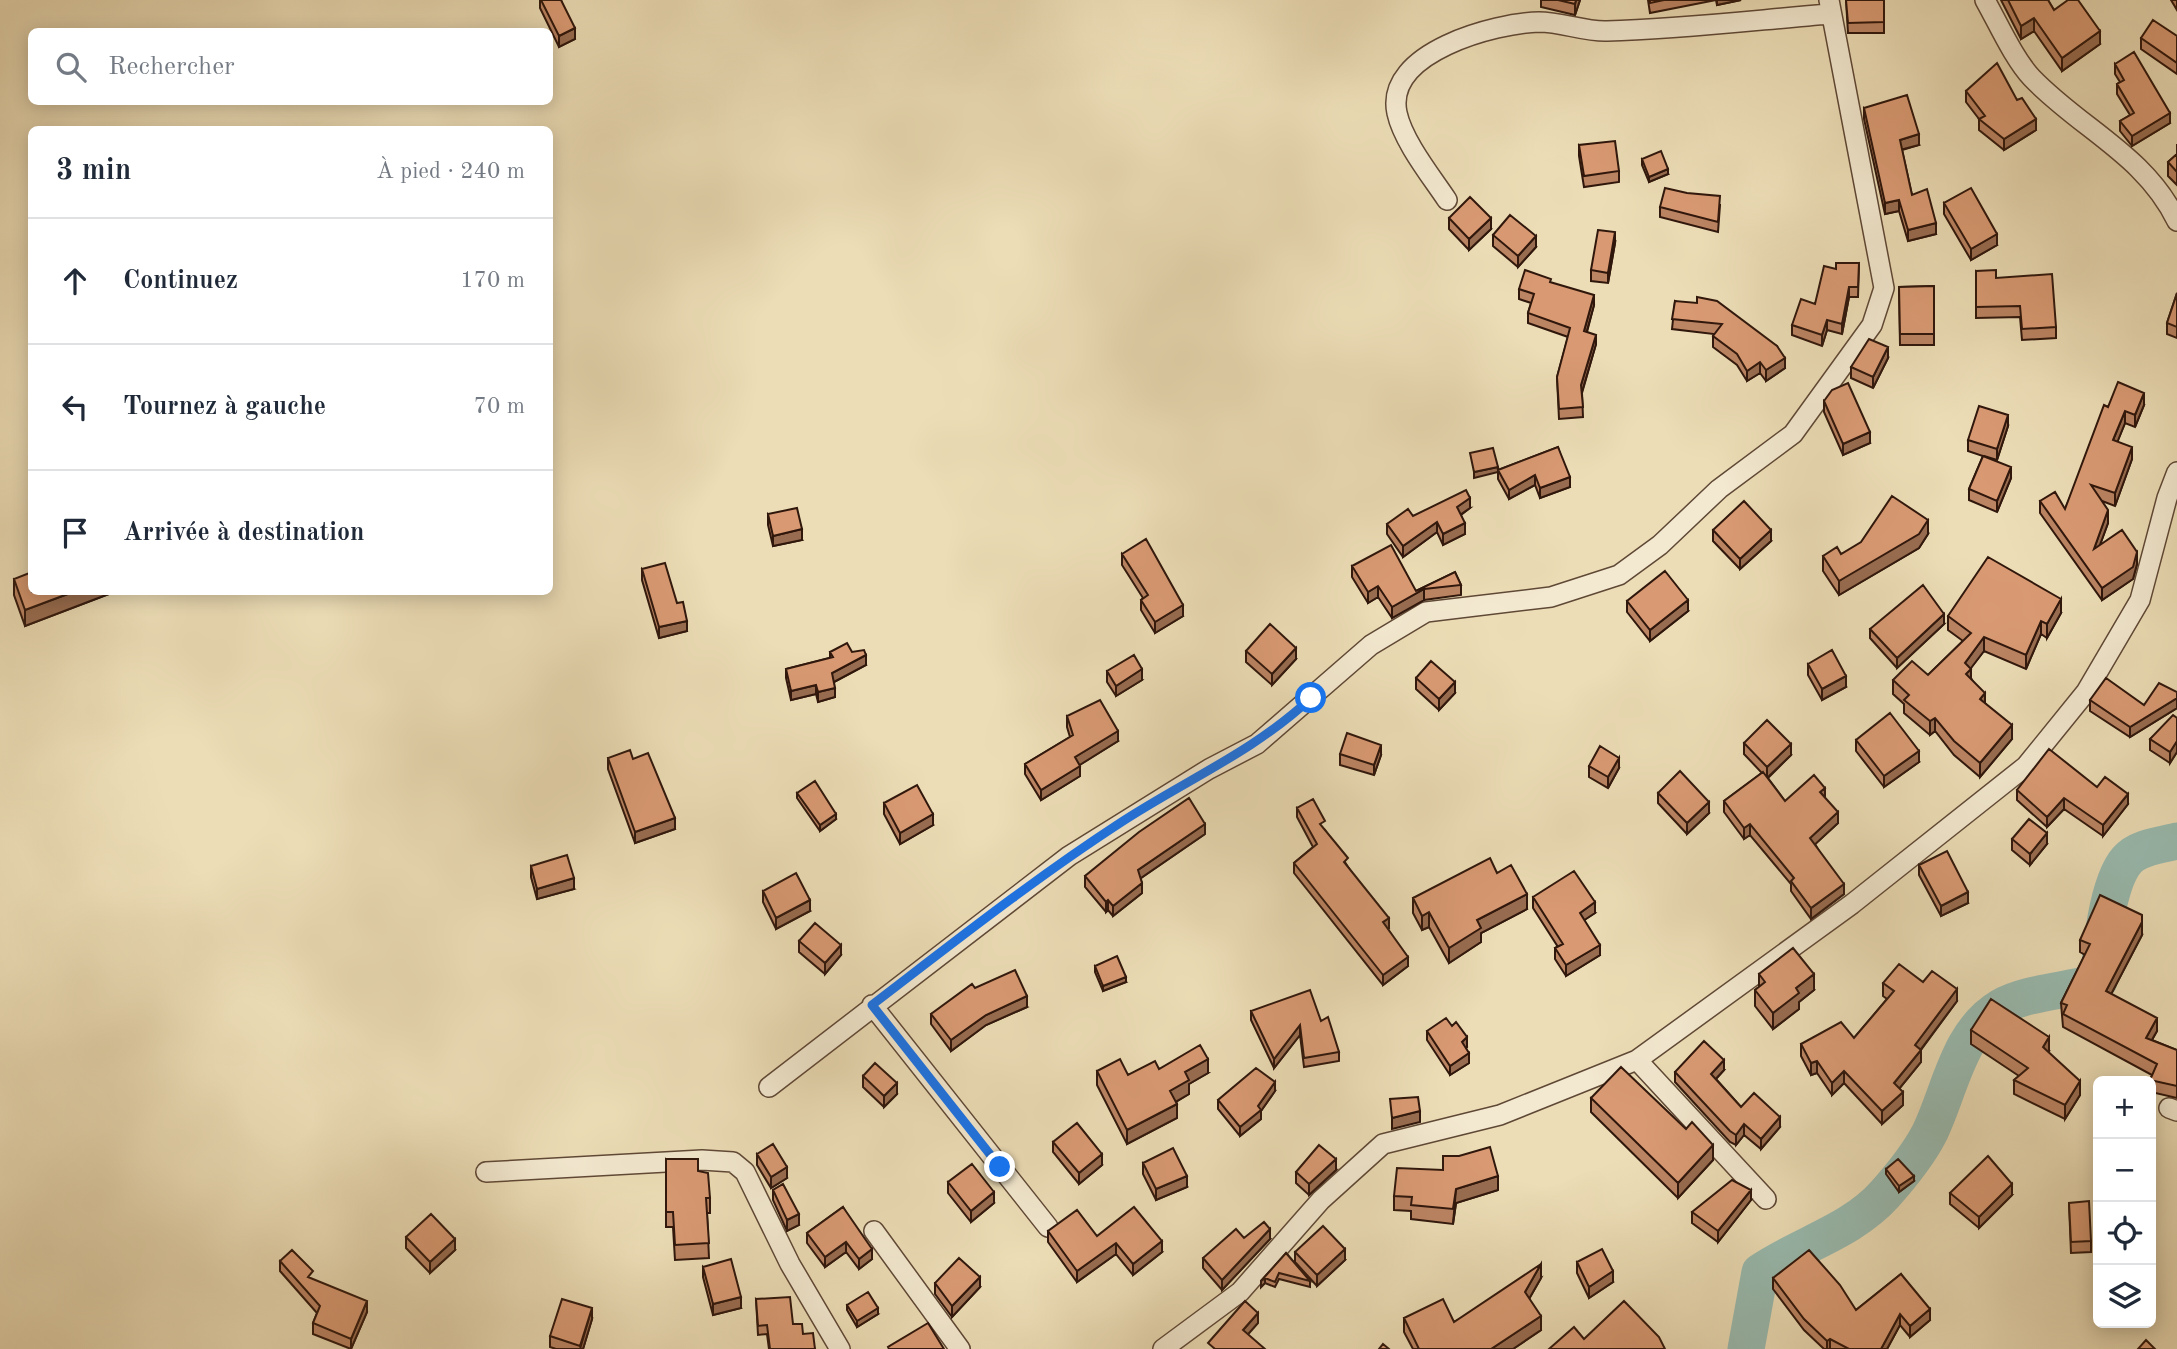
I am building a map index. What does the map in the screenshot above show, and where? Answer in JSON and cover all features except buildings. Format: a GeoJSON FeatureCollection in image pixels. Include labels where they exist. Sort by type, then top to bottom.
{"type":"FeatureCollection","features":[{"type":"Feature","properties":{"kind":"street"},"geometry":{"type":"LineString","coordinates":[[1984,0],[2031,77],[2147,174],[2166,199],[2177,221]]}},
{"type":"Feature","properties":{"kind":"street"},"geometry":{"type":"LineString","coordinates":[[769,1087],[872,1005],[1069,856],[1209,769],[1257,744],[1371,645],[1426,612],[1551,597],[1619,575],[1660,545],[1719,489],[1793,434],[1872,325],[1884,288],[1830,7],[1604,32],[1541,22],[1491,27],[1455,40],[1416,65],[1398,90],[1396,112],[1418,156],[1447,200]]}},
{"type":"Feature","properties":{"kind":"street"},"geometry":{"type":"LineString","coordinates":[[1163,1349],[1240,1292],[1321,1200],[1383,1144],[1500,1115],[1637,1060],[1852,904],[2026,766],[2086,692],[2140,600],[2167,498],[2177,472]]}},
{"type":"Feature","properties":{"kind":"street"},"geometry":{"type":"LineString","coordinates":[[872,1005],[1048,1227]]}},
{"type":"Feature","properties":{"kind":"street"},"geometry":{"type":"LineString","coordinates":[[1637,1060],[1766,1199]]}},
{"type":"Feature","properties":{"kind":"street"},"geometry":{"type":"LineString","coordinates":[[486,1172],[702,1160],[733,1162],[745,1172],[790,1264],[840,1349]]}},
{"type":"Feature","properties":{"kind":"street"},"geometry":{"type":"LineString","coordinates":[[874,1231],[960,1349]]}},
{"type":"Feature","properties":{"kind":"waterway"},"geometry":{"type":"LineString","coordinates":[[1746,1349],[1760,1272],[1841,1228],[1872,1207],[1885,1194],[1925,1142],[1956,1064],[1974,1032],[1986,1018],[2001,1007],[2023,998],[2099,981],[2106,918],[2120,871],[2127,860],[2137,852],[2177,841]]}},
{"type":"Feature","properties":{"kind":"route"},"geometry":{"type":"LineString","coordinates":[[1000,1167],[872,1005],[1069,856],[1126,819],[1176,792],[1209,769],[1257,744],[1311,698]]}}]}
